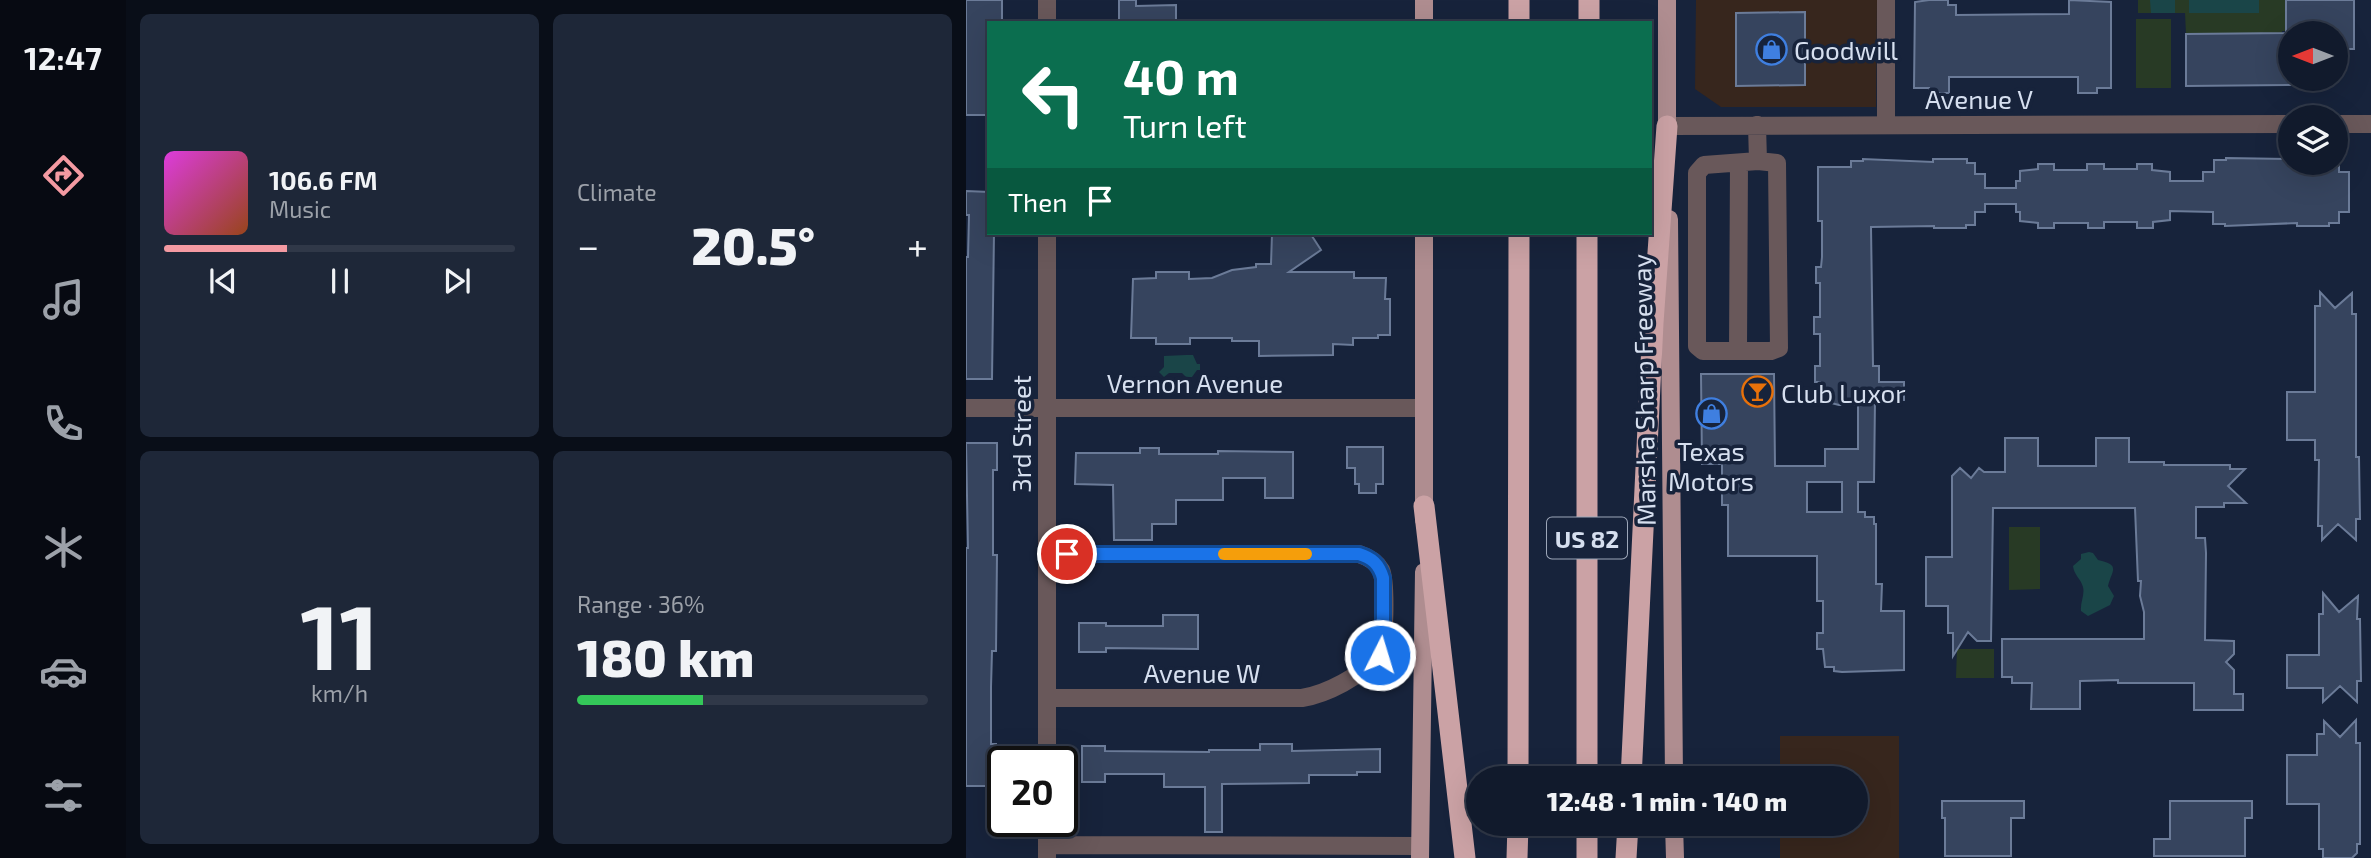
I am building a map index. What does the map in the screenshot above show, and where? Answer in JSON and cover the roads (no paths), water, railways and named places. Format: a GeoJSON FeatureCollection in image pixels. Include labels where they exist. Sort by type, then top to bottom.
{"type":"FeatureCollection","features":[{"type":"Feature","properties":{"kind":"highway"},"geometry":{"type":"LineString","coordinates":[[1519,0],[1519,21]]}},
{"type":"Feature","properties":{"kind":"highway"},"geometry":{"type":"LineString","coordinates":[[1589,0],[1589,21]]}},
{"type":"Feature","properties":{"kind":"highway"},"geometry":{"type":"LineString","coordinates":[[1632,766],[1653,323],[1667,126]]}},
{"type":"Feature","properties":{"kind":"highway","name":"US 82"},"geometry":{"type":"LineString","coordinates":[[1518,766],[1519,235]]}},
{"type":"Feature","properties":{"kind":"highway","name":"Marsha Sharp Freeway"},"geometry":{"type":"LineString","coordinates":[[1587,235],[1587,766]]}},
{"type":"Feature","properties":{"kind":"highway"},"geometry":{"type":"LineString","coordinates":[[1424,506],[1465,858]]}},
{"type":"Feature","properties":{"kind":"highway"},"geometry":{"type":"LineString","coordinates":[[1517,858],[1518,836]]}},
{"type":"Feature","properties":{"kind":"highway"},"geometry":{"type":"LineString","coordinates":[[1587,836],[1587,858]]}},
{"type":"Feature","properties":{"kind":"highway"},"geometry":{"type":"LineString","coordinates":[[1626,858],[1627,836]]}},
{"type":"Feature","properties":{"kind":"main road"},"geometry":{"type":"LineString","coordinates":[[1424,0],[1424,21]]}},
{"type":"Feature","properties":{"kind":"main road","name":"Marsha Sharp Freeway"},"geometry":{"type":"LineString","coordinates":[[1667,0],[1674,766]]}},
{"type":"Feature","properties":{"kind":"main road"},"geometry":{"type":"LineString","coordinates":[[1420,852],[1424,235]]}},
{"type":"Feature","properties":{"kind":"main road"},"geometry":{"type":"LineString","coordinates":[[1675,836],[1675,858]]}},
{"type":"Feature","properties":{"kind":"street"},"geometry":{"type":"LineString","coordinates":[[1047,0],[1047,21]]}},
{"type":"Feature","properties":{"kind":"street"},"geometry":{"type":"LineString","coordinates":[[1886,0],[1886,125]]}},
{"type":"Feature","properties":{"kind":"street","name":"Avenue V"},"geometry":{"type":"LineString","coordinates":[[1667,126],[2278,124]]}},
{"type":"Feature","properties":{"kind":"street"},"geometry":{"type":"LineString","coordinates":[[2348,124],[2371,124]]}},
{"type":"Feature","properties":{"kind":"street"},"geometry":{"type":"LineString","coordinates":[[1757,125],[1758,161]]}},
{"type":"Feature","properties":{"kind":"street"},"geometry":{"type":"LineString","coordinates":[[1738,351],[1739,163]]}},
{"type":"Feature","properties":{"kind":"street"},"geometry":{"type":"LineString","coordinates":[[1739,163],[1777,163],[1779,348],[1771,351],[1703,351],[1697,346],[1697,173],[1704,165],[1739,163]]}},
{"type":"Feature","properties":{"kind":"street"},"geometry":{"type":"LineString","coordinates":[[1669,233],[1698,234]]}},
{"type":"Feature","properties":{"kind":"street","name":"3rd Street"},"geometry":{"type":"LineString","coordinates":[[1047,235],[1047,746]]}},
{"type":"Feature","properties":{"kind":"street","name":"Vernon Avenue"},"geometry":{"type":"LineString","coordinates":[[966,408],[1423,408]]}},
{"type":"Feature","properties":{"kind":"street","name":"Avenue W"},"geometry":{"type":"LineString","coordinates":[[1047,554],[1359,554],[1374,561],[1383,578],[1383,642],[1380,655],[1353,677],[1329,691],[1302,698],[1047,698]]}},
{"type":"Feature","properties":{"kind":"street"},"geometry":{"type":"LineString","coordinates":[[1047,851],[1420,852]]}},
{"type":"Feature","properties":{"kind":"place","name":"Goodwill"},"geometry":{"type":"Point","coordinates":[1771,49]}},
{"type":"Feature","properties":{"kind":"place","name":"Club Luxor"},"geometry":{"type":"Point","coordinates":[1758,392]}},
{"type":"Feature","properties":{"kind":"place","name":"Texas Motors"},"geometry":{"type":"Point","coordinates":[1711,414]}}]}
